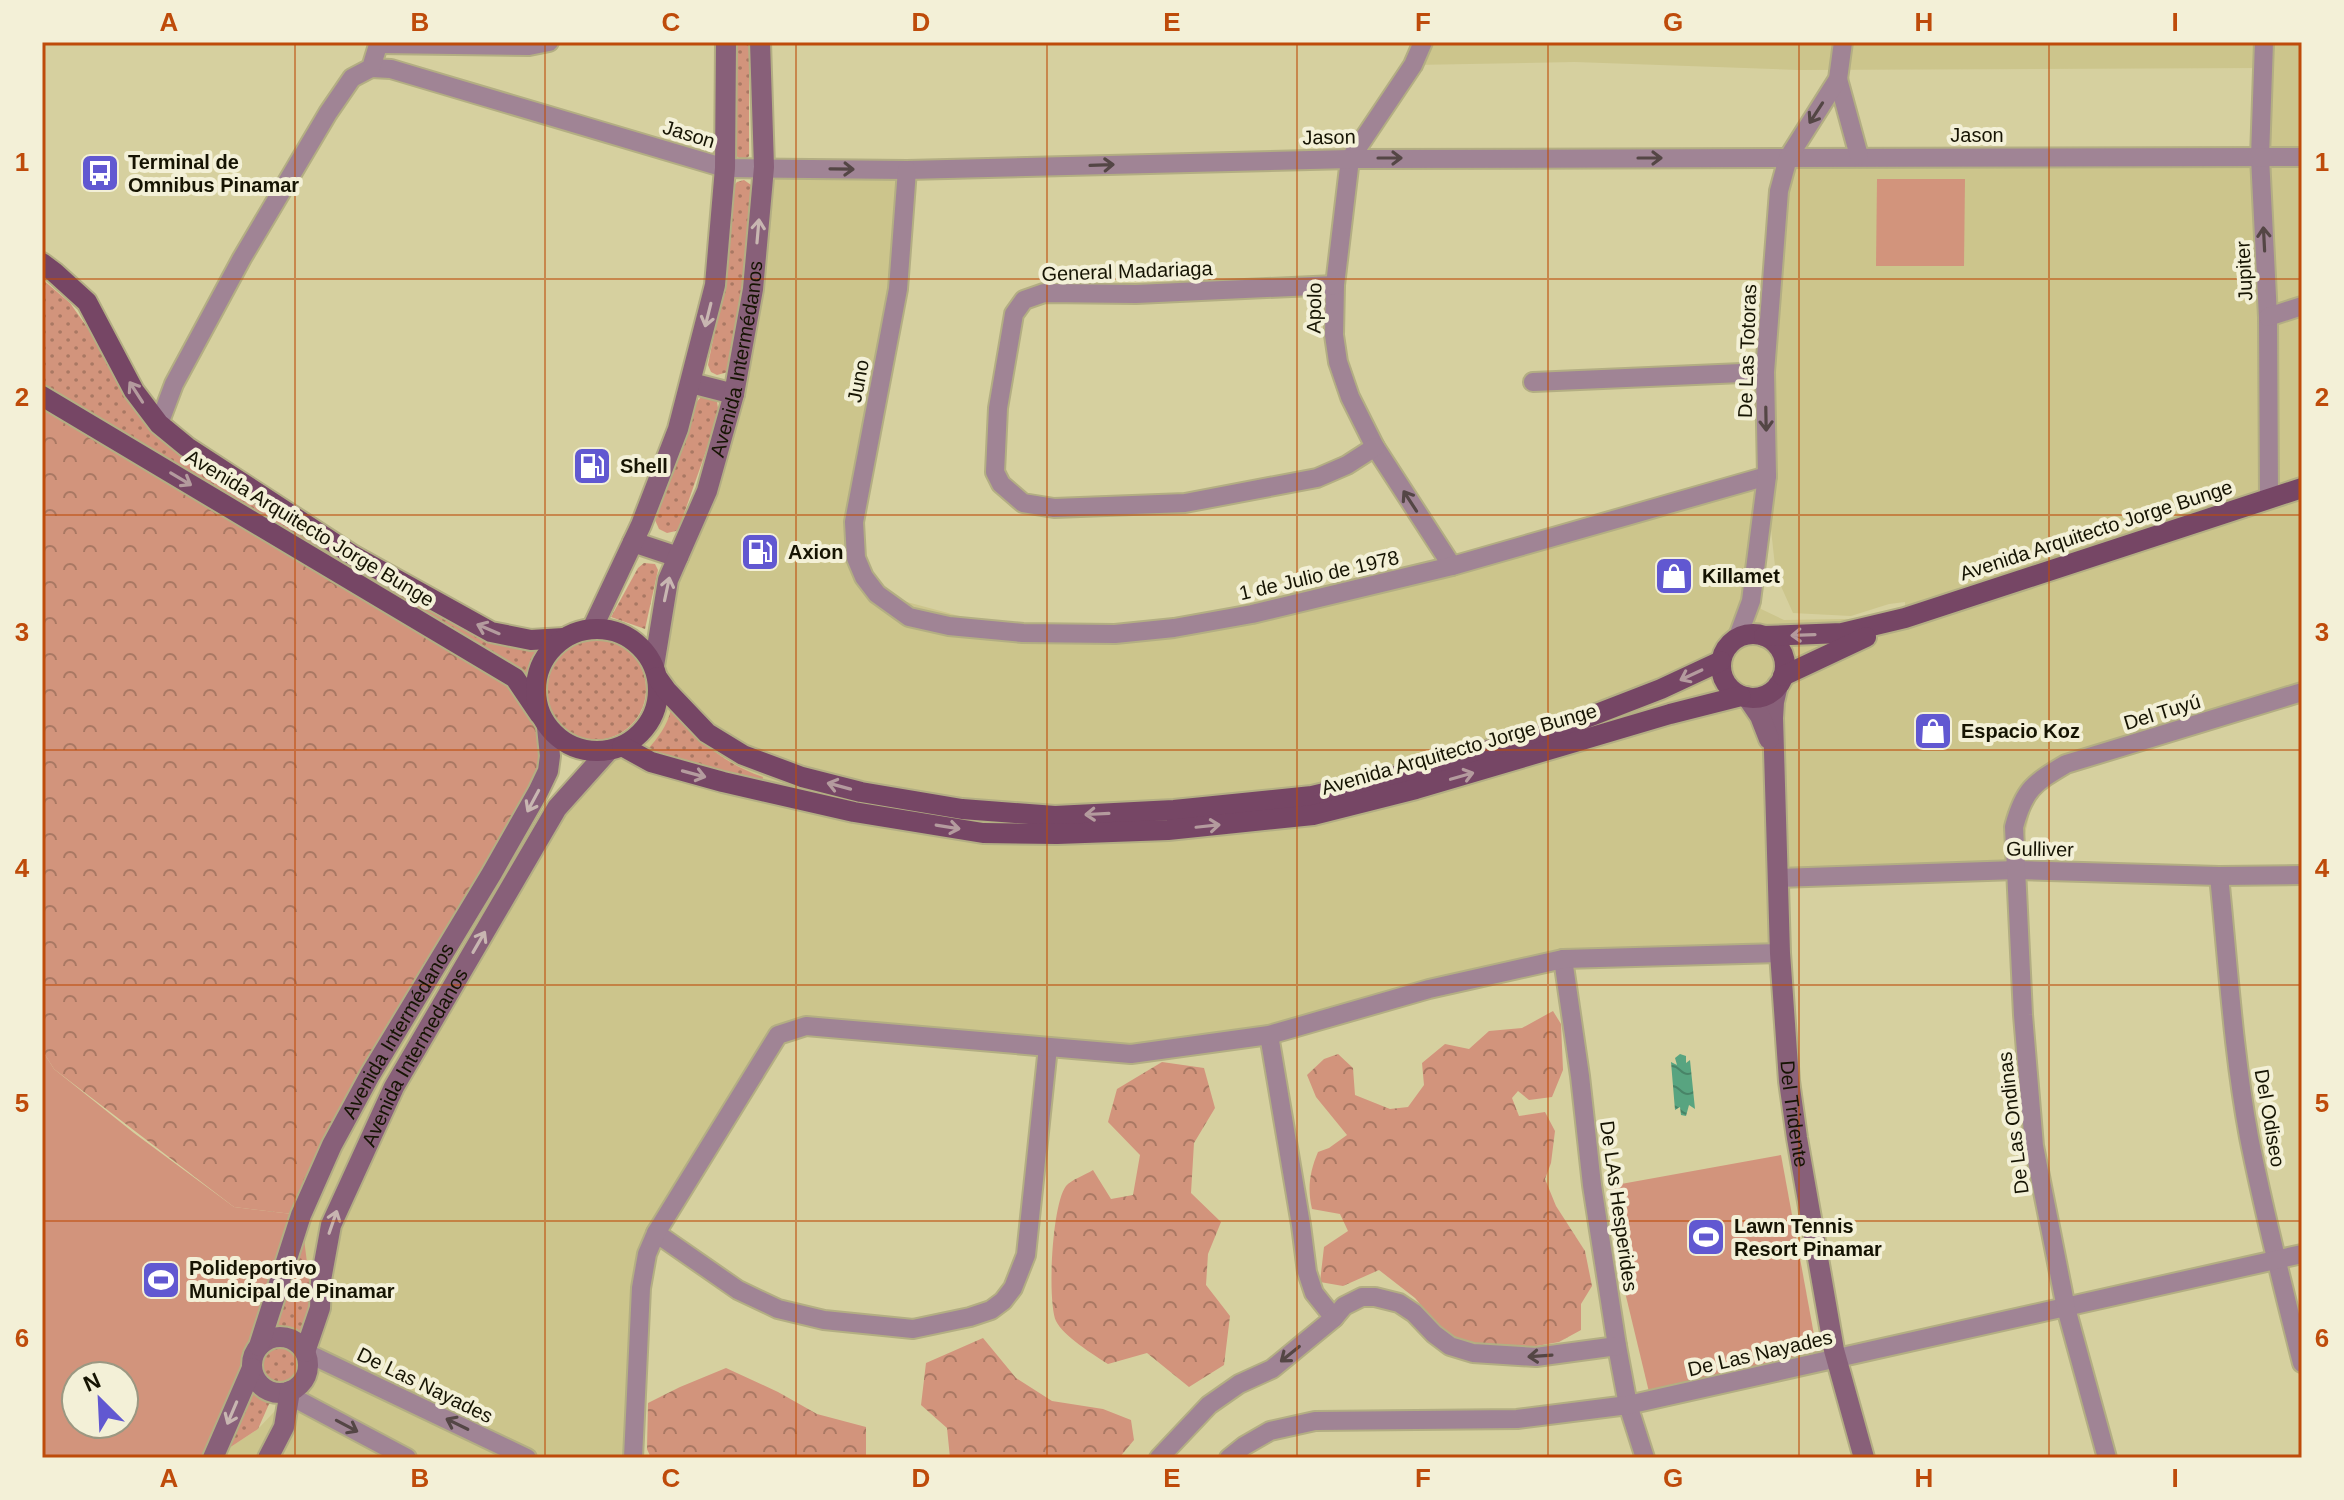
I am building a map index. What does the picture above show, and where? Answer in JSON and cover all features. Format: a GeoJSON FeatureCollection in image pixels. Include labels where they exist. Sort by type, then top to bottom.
{"type":"FeatureCollection","features":[{"type":"Feature","properties":{"kind":"main road","name":"Avenida Intermédanos"},"geometry":{"type":"LineString","coordinates":[[592,629],[633,542],[678,429],[715,285],[725,168],[726,42]]}},
{"type":"Feature","properties":{"kind":"main road","name":"Avenida Intermédanos"},"geometry":{"type":"LineString","coordinates":[[656,671],[668,580],[707,491],[734,394],[753,289],[764,167],[760,42]]}},
{"type":"Feature","properties":{"kind":"main road","name":"Avenida Arquitecto Jorge Bunge"},"geometry":{"type":"LineString","coordinates":[[42,263],[87,302],[134,391],[159,424],[187,447],[354,556],[491,632],[531,640],[564,638]]}},
{"type":"Feature","properties":{"kind":"main road"},"geometry":{"type":"LineString","coordinates":[[691,383],[734,394]]}},
{"type":"Feature","properties":{"kind":"main road","name":"Avenida Arquitecto Jorge Bunge"},"geometry":{"type":"LineString","coordinates":[[42,396],[515,678],[544,721]]}},
{"type":"Feature","properties":{"kind":"main road","name":"Avenida Arquitecto Jorge Bunge"},"geometry":{"type":"LineString","coordinates":[[1764,636],[1842,633],[1905,618],[2302,488]]}},
{"type":"Feature","properties":{"kind":"main road"},"geometry":{"type":"LineString","coordinates":[[633,542],[678,557]]}},
{"type":"Feature","properties":{"kind":"main road","name":"Avenida Arquitecto Jorge Bunge"},"geometry":{"type":"LineString","coordinates":[[1781,680],[1905,618]]}},
{"type":"Feature","properties":{"kind":"main road"},"geometry":{"type":"LineString","coordinates":[[592,629],[612,630],[629,637],[644,650],[656,671],[658,697],[652,718],[640,735],[615,748],[591,752],[559,739],[544,721],[536,698],[536,680],[551,649],[564,638],[592,629]]}},
{"type":"Feature","properties":{"kind":"main road"},"geometry":{"type":"LineString","coordinates":[[1745,635],[1764,636],[1773,641],[1783,657],[1781,680],[1765,695],[1744,697],[1725,682],[1721,661],[1729,644],[1737,639],[1745,635]]}},
{"type":"Feature","properties":{"kind":"main road","name":"Avenida Arquitecto Jorge Bunge"},"geometry":{"type":"LineString","coordinates":[[656,671],[667,691],[707,733],[743,755],[802,777],[861,792],[962,809],[1055,816],[1174,810],[1312,796],[1421,770],[1550,732],[1661,689],[1721,661]]}},
{"type":"Feature","properties":{"kind":"main road","name":"Del Tridente"},"geometry":{"type":"LineString","coordinates":[[1781,680],[1773,718],[1780,953],[1789,1081],[1836,1358],[1864,1458]]}},
{"type":"Feature","properties":{"kind":"main road","name":"Avenida Arquitecto Jorge Bunge"},"geometry":{"type":"LineString","coordinates":[[615,748],[651,762],[723,782],[854,812],[969,831],[1057,834],[1168,830],[1313,815],[1416,789],[1670,714],[1744,697]]}},
{"type":"Feature","properties":{"kind":"main road","name":"Del Tridente"},"geometry":{"type":"LineString","coordinates":[[1744,697],[1760,716],[1775,762]]}},
{"type":"Feature","properties":{"kind":"main road","name":"Avenida Intermédanos"},"geometry":{"type":"LineString","coordinates":[[259,1346],[301,1215],[332,1145],[370,1075],[492,873],[548,771],[550,756],[544,721]]}},
{"type":"Feature","properties":{"kind":"main road","name":"Avenida Intermedanos"},"geometry":{"type":"LineString","coordinates":[[305,1352],[320,1308],[321,1280],[331,1225],[394,1087],[557,808],[615,748]]}},
{"type":"Feature","properties":{"kind":"main road"},"geometry":{"type":"LineString","coordinates":[[273,1338],[294,1340],[305,1352],[308,1362],[305,1377],[299,1386],[290,1391],[280,1393],[266,1389],[254,1376],[252,1360],[259,1346],[273,1338]]}},
{"type":"Feature","properties":{"kind":"main road"},"geometry":{"type":"LineString","coordinates":[[213,1458],[252,1368]]}},
{"type":"Feature","properties":{"kind":"main road"},"geometry":{"type":"LineString","coordinates":[[268,1458],[284,1427],[290,1391]]}},
{"type":"Feature","properties":{"kind":"street"},"geometry":{"type":"LineString","coordinates":[[159,424],[174,384],[242,258],[328,113],[352,78],[371,68],[379,43],[529,46],[549,42]]}},
{"type":"Feature","properties":{"kind":"street","name":"Apolo"},"geometry":{"type":"LineString","coordinates":[[1423,42],[1413,65],[1350,159],[1335,285],[1334,335],[1338,362],[1350,397],[1375,447],[1452,566]]}},
{"type":"Feature","properties":{"kind":"street","name":"De Las Totoras"},"geometry":{"type":"LineString","coordinates":[[1843,42],[1838,79],[1859,156]]}},
{"type":"Feature","properties":{"kind":"street","name":"Jupiter"},"geometry":{"type":"LineString","coordinates":[[2264,42],[2260,157],[2268,317],[2269,499]]}},
{"type":"Feature","properties":{"kind":"street","name":"Jason"},"geometry":{"type":"LineString","coordinates":[[371,68],[391,69],[725,168],[907,170],[1350,159],[2302,157]]}},
{"type":"Feature","properties":{"kind":"street","name":"De Las Totoras"},"geometry":{"type":"LineString","coordinates":[[1737,639],[1751,601],[1767,476],[1765,372],[1779,191],[1788,158],[1838,79]]}},
{"type":"Feature","properties":{"kind":"street","name":"Juno"},"geometry":{"type":"LineString","coordinates":[[877,594],[864,577],[856,558],[854,522],[898,289],[907,170]]}},
{"type":"Feature","properties":{"kind":"street","name":"General Madariaga"},"geometry":{"type":"LineString","coordinates":[[1335,285],[1136,294],[1044,293],[1024,300],[1014,314],[998,408],[995,472],[1001,484],[1023,503],[1054,508],[1185,503],[1317,478],[1347,465],[1375,447]]}},
{"type":"Feature","properties":{"kind":"street"},"geometry":{"type":"LineString","coordinates":[[2268,317],[2302,306]]}},
{"type":"Feature","properties":{"kind":"street"},"geometry":{"type":"LineString","coordinates":[[1533,382],[1765,372]]}},
{"type":"Feature","properties":{"kind":"street","name":"1 de Julio de 1978"},"geometry":{"type":"LineString","coordinates":[[877,594],[909,617],[949,626],[1023,633],[1115,634],[1174,628],[1252,614],[1452,566],[1767,476]]}},
{"type":"Feature","properties":{"kind":"street","name":"Del Tuyú"},"geometry":{"type":"LineString","coordinates":[[2037,781],[2066,764],[2302,692]]}},
{"type":"Feature","properties":{"kind":"street","name":"De Las Ondinas"},"geometry":{"type":"LineString","coordinates":[[2037,781],[2020,806],[2014,827],[2023,1015],[2034,1146],[2066,1308],[2107,1458]]}},
{"type":"Feature","properties":{"kind":"street","name":"Gulliver"},"geometry":{"type":"LineString","coordinates":[[1778,878],[2017,870],[2219,876],[2302,875]]}},
{"type":"Feature","properties":{"kind":"street","name":"Del Odiseo"},"geometry":{"type":"LineString","coordinates":[[2219,876],[2238,1065],[2249,1135],[2302,1363]]}},
{"type":"Feature","properties":{"kind":"street"},"geometry":{"type":"LineString","coordinates":[[633,1458],[641,1288],[647,1254],[656,1233],[778,1035],[806,1026],[1131,1054],[1269,1035],[1429,989],[1563,959],[1780,953]]}},
{"type":"Feature","properties":{"kind":"street","name":"De LAs Hesperides"},"geometry":{"type":"LineString","coordinates":[[1563,959],[1592,1185],[1617,1346],[1628,1405],[1645,1458]]}},
{"type":"Feature","properties":{"kind":"street"},"geometry":{"type":"LineString","coordinates":[[1269,1035],[1307,1272],[1314,1293],[1334,1318]]}},
{"type":"Feature","properties":{"kind":"street"},"geometry":{"type":"LineString","coordinates":[[656,1233],[738,1290],[778,1309],[824,1320],[913,1329],[991,1310],[1013,1288],[1026,1255],[1048,1047]]}},
{"type":"Feature","properties":{"kind":"street","name":"De Las Nayades"},"geometry":{"type":"LineString","coordinates":[[1229,1458],[1270,1431],[1315,1421],[1517,1419],[1628,1405],[2302,1254]]}},
{"type":"Feature","properties":{"kind":"street"},"geometry":{"type":"LineString","coordinates":[[1159,1458],[1209,1405],[1239,1384],[1272,1369],[1334,1318],[1344,1306],[1362,1297],[1399,1303],[1450,1346],[1473,1353],[1536,1357],[1617,1346]]}},
{"type":"Feature","properties":{"kind":"street","name":"De Las Nayades"},"geometry":{"type":"LineString","coordinates":[[305,1352],[527,1458]]}},
{"type":"Feature","properties":{"kind":"street"},"geometry":{"type":"LineString","coordinates":[[290,1391],[298,1400],[407,1458]]}},
{"type":"Feature","properties":{"kind":"shaded area"},"geometry":{"type":"Polygon","coordinates":[[[1423,42],[2302,42],[2302,692],[2037,781],[2017,870],[1778,878],[1780,953],[1592,956],[1269,1035],[1131,1054],[807,1026],[778,1035],[647,1254],[633,1458],[214,1458],[258,1429],[302,1382],[301,1215],[492,873],[523,848],[622,746],[639,735],[652,718],[658,697],[654,666],[678,557],[734,394],[764,167],[907,170],[856,558],[877,594],[1023,633],[1174,628],[1767,476],[1788,158],[2260,157],[2263,68],[1798,70],[1575,62],[1413,65],[1423,42]],[[1766,484],[1761,609],[1784,620],[1905,618],[1905,602],[1851,616],[1793,613],[1776,575],[1766,484]]]}},
{"type":"Feature","properties":{"kind":"green space"},"geometry":{"type":"Polygon","coordinates":[[[735,42],[749,42],[749,156],[744,161],[736,156],[735,42]]]}},
{"type":"Feature","properties":{"kind":"green space"},"geometry":{"type":"Polygon","coordinates":[[[1877,179],[1965,179],[1964,266],[1876,266],[1877,179]]]}},
{"type":"Feature","properties":{"kind":"green space"},"geometry":{"type":"Polygon","coordinates":[[[744,180],[754,187],[747,279],[728,372],[717,375],[711,372],[708,365],[726,274],[732,188],[744,180]]]}},
{"type":"Feature","properties":{"kind":"green space"},"geometry":{"type":"Polygon","coordinates":[[[42,279],[70,303],[94,337],[135,411],[157,435],[403,594],[482,639],[513,646],[545,646],[534,660],[529,682],[42,385],[42,279]]]}},
{"type":"Feature","properties":{"kind":"green space"},"geometry":{"type":"Polygon","coordinates":[[[42,395],[515,678],[550,756],[301,1215],[234,1207],[54,1069],[42,1050],[42,395]]]}},
{"type":"Feature","properties":{"kind":"green space"},"geometry":{"type":"Polygon","coordinates":[[[701,397],[710,397],[717,402],[719,414],[679,528],[667,533],[659,529],[655,520],[693,406],[701,397]]]}},
{"type":"Feature","properties":{"kind":"green space"},"geometry":{"type":"Polygon","coordinates":[[[644,563],[655,564],[658,570],[645,629],[611,617],[638,568],[644,563]]]}},
{"type":"Feature","properties":{"kind":"green space"},"geometry":{"type":"Polygon","coordinates":[[[595,638],[614,642],[631,653],[642,670],[646,689],[642,708],[631,725],[614,736],[595,740],[576,736],[559,725],[548,708],[544,689],[548,670],[559,653],[576,642],[595,638]]]}},
{"type":"Feature","properties":{"kind":"green space"},"geometry":{"type":"Polygon","coordinates":[[[671,710],[712,750],[735,765],[763,777],[762,782],[647,750],[662,732],[671,710]]]}},
{"type":"Feature","properties":{"kind":"green space"},"geometry":{"type":"Polygon","coordinates":[[[1553,1011],[1561,1024],[1563,1070],[1552,1097],[1529,1100],[1518,1091],[1512,1098],[1519,1116],[1545,1112],[1555,1131],[1551,1163],[1545,1179],[1556,1206],[1585,1251],[1592,1286],[1581,1304],[1581,1330],[1559,1342],[1519,1349],[1479,1346],[1446,1335],[1415,1298],[1379,1270],[1343,1286],[1320,1282],[1324,1247],[1348,1231],[1340,1214],[1312,1209],[1311,1173],[1318,1152],[1347,1135],[1316,1097],[1307,1075],[1324,1059],[1338,1054],[1353,1068],[1355,1095],[1390,1109],[1408,1107],[1424,1085],[1422,1063],[1445,1044],[1469,1049],[1489,1031],[1522,1028],[1553,1011]]]}},
{"type":"Feature","properties":{"kind":"green space","name":"Polideportivo Municipal de Pinamar"},"geometry":{"type":"Polygon","coordinates":[[[42,1050],[54,1069],[234,1207],[301,1215],[259,1346],[213,1458],[42,1458],[42,1050]]]}},
{"type":"Feature","properties":{"kind":"green space"},"geometry":{"type":"Polygon","coordinates":[[[1162,1062],[1204,1068],[1215,1108],[1194,1143],[1191,1193],[1221,1222],[1208,1254],[1206,1285],[1230,1316],[1224,1365],[1189,1387],[1147,1353],[1108,1364],[1065,1333],[1056,1321],[1053,1310],[1052,1253],[1061,1196],[1066,1186],[1093,1170],[1111,1199],[1133,1195],[1140,1155],[1108,1122],[1117,1089],[1162,1062]]]}},
{"type":"Feature","properties":{"kind":"green space","name":"Lawn Tennis Resort Pinamar"},"geometry":{"type":"Polygon","coordinates":[[[1781,1155],[1817,1351],[1649,1392],[1624,1288],[1610,1186],[1781,1155]]]}},
{"type":"Feature","properties":{"kind":"green space"},"geometry":{"type":"Polygon","coordinates":[[[301,1215],[312,1302],[307,1372],[299,1386],[269,1404],[258,1429],[214,1458],[252,1368],[301,1215]]]}},
{"type":"Feature","properties":{"kind":"green space"},"geometry":{"type":"Polygon","coordinates":[[[983,1338],[1016,1378],[1052,1401],[1103,1409],[1131,1420],[1134,1440],[1119,1458],[950,1458],[947,1428],[921,1405],[926,1363],[983,1338]]]}},
{"type":"Feature","properties":{"kind":"green space"},"geometry":{"type":"Polygon","coordinates":[[[726,1368],[817,1414],[866,1427],[866,1458],[651,1458],[647,1449],[648,1403],[726,1368]]]}},
{"type":"Feature","properties":{"kind":"water"},"geometry":{"type":"Polygon","coordinates":[[[1680,1054],[1686,1056],[1686,1063],[1690,1060],[1695,1109],[1689,1105],[1686,1116],[1681,1115],[1680,1107],[1675,1110],[1671,1062],[1677,1065],[1675,1058],[1680,1054]]]}},
{"type":"Feature","properties":{"kind":"place","name":"Terminal de Omnibus Pinamar"},"geometry":{"type":"Point","coordinates":[100,173]}},
{"type":"Feature","properties":{"kind":"place","name":"Shell"},"geometry":{"type":"Point","coordinates":[592,466]}},
{"type":"Feature","properties":{"kind":"place","name":"Axion"},"geometry":{"type":"Point","coordinates":[760,552]}},
{"type":"Feature","properties":{"kind":"place","name":"Killamet"},"geometry":{"type":"Point","coordinates":[1674,576]}},
{"type":"Feature","properties":{"kind":"place","name":"Espacio Koz"},"geometry":{"type":"Point","coordinates":[1933,731]}},
{"type":"Feature","properties":{"kind":"place","name":"Lawn Tennis Resort Pinamar"},"geometry":{"type":"Point","coordinates":[1706,1237]}},
{"type":"Feature","properties":{"kind":"place","name":"Polideportivo Municipal de Pinamar"},"geometry":{"type":"Point","coordinates":[161,1280]}}]}
